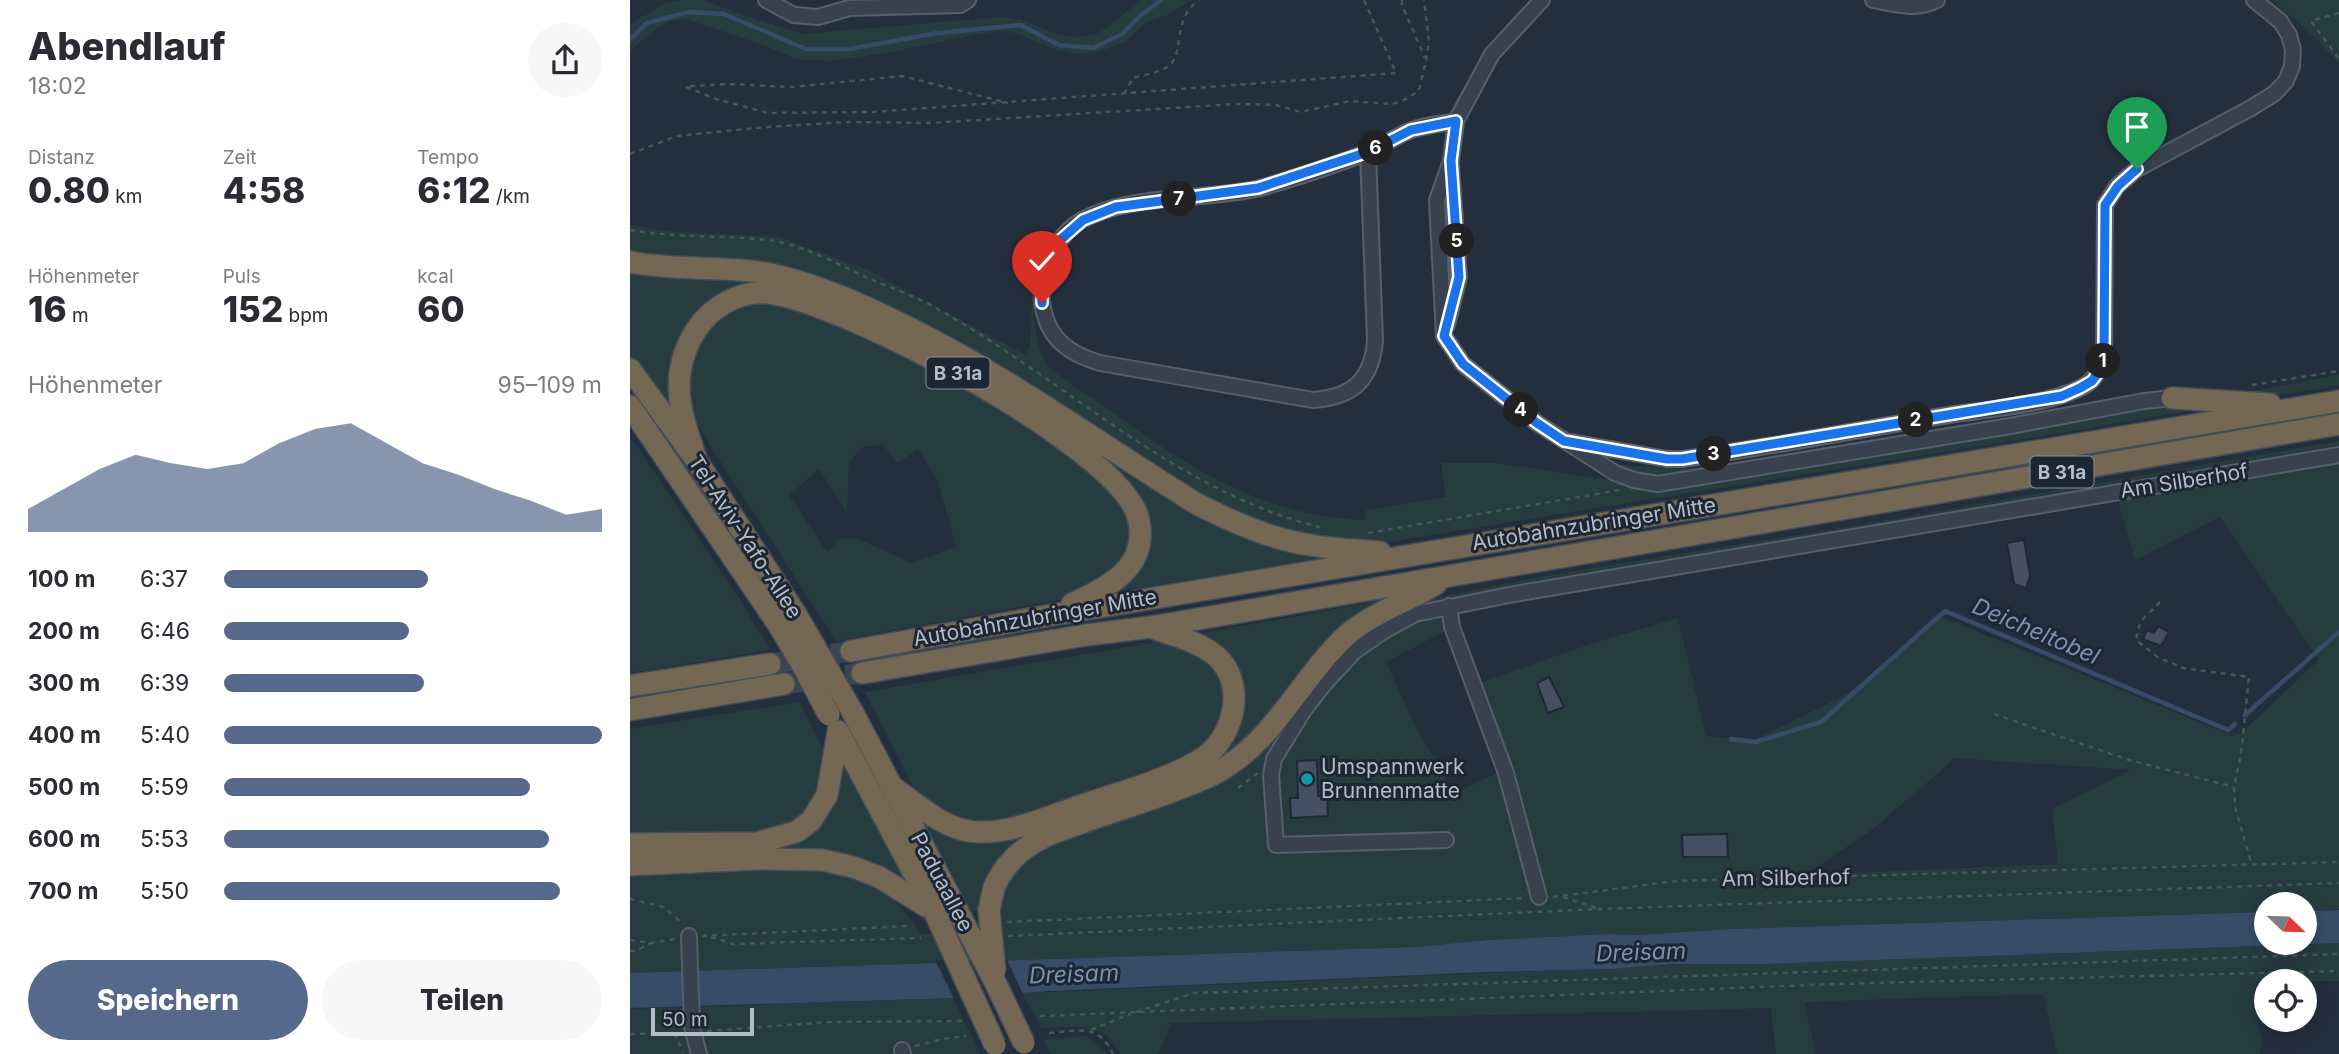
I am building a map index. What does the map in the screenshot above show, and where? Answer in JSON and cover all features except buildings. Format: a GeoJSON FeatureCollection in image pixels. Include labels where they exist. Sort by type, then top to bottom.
{"type":"FeatureCollection","features":[{"type":"Feature","properties":{"kind":"highway"},"geometry":{"type":"LineString","coordinates":[[630,262],[665,267],[730,268],[805,283],[876,312],[952,350],[1042,404],[1197,504],[1240,525],[1308,545],[1410,555]]}},
{"type":"Feature","properties":{"kind":"highway","name":"B 31a"},"geometry":{"type":"LineString","coordinates":[[698,461],[681,414],[678,380],[689,341],[700,323],[722,305],[741,295],[765,293],[790,297],[886,334],[1019,409],[1098,464],[1134,504],[1139,521],[1140,540],[1128,569],[1104,589],[1052,615]]}},
{"type":"Feature","properties":{"kind":"highway","name":"Tel-Aviv-Yafo-Allee"},"geometry":{"type":"LineString","coordinates":[[630,369],[698,461],[787,620],[803,666],[834,723]]}},
{"type":"Feature","properties":{"kind":"highway"},"geometry":{"type":"LineString","coordinates":[[2172,398],[2307,407]]}},
{"type":"Feature","properties":{"kind":"highway","name":"Autobahnzubringer Mitte"},"geometry":{"type":"LineString","coordinates":[[850,651],[2339,401]]}},
{"type":"Feature","properties":{"kind":"highway","name":"Tel-Aviv-Yafo-Allee"},"geometry":{"type":"LineString","coordinates":[[630,406],[637,420],[852,710]]}},
{"type":"Feature","properties":{"kind":"highway","name":"Autobahnzubringer Mitte"},"geometry":{"type":"LineString","coordinates":[[862,673],[1445,578],[2339,424]]}},
{"type":"Feature","properties":{"kind":"highway","name":"B 31a"},"geometry":{"type":"LineString","coordinates":[[996,984],[989,910],[994,887],[1000,875],[1016,856],[1037,841],[1179,788],[1231,765],[1254,747],[1275,724],[1314,671],[1350,632],[1445,578]]}},
{"type":"Feature","properties":{"kind":"highway"},"geometry":{"type":"LineString","coordinates":[[891,786],[950,825],[979,832],[1024,824],[1200,761],[1226,734],[1234,702],[1229,676],[1224,664],[1210,652],[1194,642],[1151,627]]}},
{"type":"Feature","properties":{"kind":"highway"},"geometry":{"type":"LineString","coordinates":[[630,686],[770,664]]}},
{"type":"Feature","properties":{"kind":"highway"},"geometry":{"type":"LineString","coordinates":[[630,710],[784,684]]}},
{"type":"Feature","properties":{"kind":"highway","name":"Paduaallee"},"geometry":{"type":"LineString","coordinates":[[852,710],[996,984],[1026,1048]]}},
{"type":"Feature","properties":{"kind":"highway"},"geometry":{"type":"LineString","coordinates":[[630,844],[756,843],[796,831],[811,821],[827,795],[834,723]]}},
{"type":"Feature","properties":{"kind":"highway","name":"Paduaallee"},"geometry":{"type":"LineString","coordinates":[[834,723],[934,911],[998,1049]]}},
{"type":"Feature","properties":{"kind":"highway"},"geometry":{"type":"LineString","coordinates":[[630,865],[757,859],[822,860],[853,867],[879,877],[934,911]]}},
{"type":"Feature","properties":{"kind":"street"},"geometry":{"type":"LineString","coordinates":[[766,0],[794,16],[818,17],[849,8],[960,5],[968,0]]}},
{"type":"Feature","properties":{"kind":"street"},"geometry":{"type":"LineString","coordinates":[[1542,0],[1492,54],[1456,121],[1451,161],[1437,200],[1444,336],[1463,364],[1564,441],[1615,473],[1658,484],[2172,398]]}},
{"type":"Feature","properties":{"kind":"street"},"geometry":{"type":"LineString","coordinates":[[1873,0],[1908,6],[1929,4],[1937,0]]}},
{"type":"Feature","properties":{"kind":"street"},"geometry":{"type":"LineString","coordinates":[[1564,441],[1667,459],[1682,459],[2062,396],[2092,381],[2104,358],[2105,205],[2118,186],[2137,169],[2275,93],[2289,74],[2293,50],[2289,35],[2280,21],[2254,0]]}},
{"type":"Feature","properties":{"kind":"street"},"geometry":{"type":"LineString","coordinates":[[1368,152],[1376,340],[1369,369],[1362,382],[1353,390],[1329,399],[1313,400],[1100,363],[1072,353],[1049,328],[1042,303],[1046,272],[1059,241],[1083,220],[1116,207],[1258,188],[1368,152],[1411,130],[1456,121]]}},
{"type":"Feature","properties":{"kind":"street","name":"Am Silberhof"},"geometry":{"type":"LineString","coordinates":[[1446,840],[1276,845],[1271,775],[1274,759],[1304,710],[1354,652],[1415,614],[2339,455]]}},
{"type":"Feature","properties":{"kind":"street"},"geometry":{"type":"LineString","coordinates":[[1450,606],[1452,627],[1506,773],[1539,897]]}},
{"type":"Feature","properties":{"kind":"street"},"geometry":{"type":"LineString","coordinates":[[690,941],[693,1030],[699,1054]]}},
{"type":"Feature","properties":{"kind":"path"},"geometry":{"type":"LineString","coordinates":[[1124,94],[1133,78],[1169,66],[1175,57],[1181,23],[1186,13],[1199,0]]}},
{"type":"Feature","properties":{"kind":"path"},"geometry":{"type":"LineString","coordinates":[[1012,104],[902,76],[793,87],[727,83],[686,87],[716,99],[768,113],[873,113],[1012,104],[1396,73],[1364,0]]}},
{"type":"Feature","properties":{"kind":"path"},"geometry":{"type":"LineString","coordinates":[[1402,0],[1426,61]]}},
{"type":"Feature","properties":{"kind":"path"},"geometry":{"type":"LineString","coordinates":[[630,154],[677,136],[835,122],[931,123],[1236,104],[1276,105],[1301,113],[1350,101],[1393,104],[1419,90],[1429,41],[1424,0]]}},
{"type":"Feature","properties":{"kind":"path"},"geometry":{"type":"LineString","coordinates":[[2339,13],[2311,21],[2339,59]]}},
{"type":"Feature","properties":{"kind":"path"},"geometry":{"type":"LineString","coordinates":[[630,229],[657,234],[770,240],[802,248],[933,306],[1184,472],[1236,499],[1284,518],[1333,529]]}},
{"type":"Feature","properties":{"kind":"path"},"geometry":{"type":"LineString","coordinates":[[1366,533],[1631,489]]}},
{"type":"Feature","properties":{"kind":"path"},"geometry":{"type":"LineString","coordinates":[[2161,601],[2140,622],[2136,640],[2159,658],[2183,668],[2249,677],[2241,754],[2234,787],[2235,807],[2251,863]]}},
{"type":"Feature","properties":{"kind":"path"},"geometry":{"type":"LineString","coordinates":[[1994,714],[2129,761],[2234,787]]}},
{"type":"Feature","properties":{"kind":"path","name":"Am Silberhof"},"geometry":{"type":"LineString","coordinates":[[1004,922],[1559,896],[1676,881],[2339,862]]}},
{"type":"Feature","properties":{"kind":"path"},"geometry":{"type":"LineString","coordinates":[[1005,936],[1599,909],[2339,883]]}},
{"type":"Feature","properties":{"kind":"path"},"geometry":{"type":"LineString","coordinates":[[1559,896],[1599,909]]}},
{"type":"Feature","properties":{"kind":"path"},"geometry":{"type":"LineString","coordinates":[[630,899],[650,902],[675,915],[684,924],[690,941]]}},
{"type":"Feature","properties":{"kind":"path"},"geometry":{"type":"LineString","coordinates":[[630,940],[651,943],[690,941],[708,936],[907,926]]}},
{"type":"Feature","properties":{"kind":"path"},"geometry":{"type":"LineString","coordinates":[[708,936],[733,944],[921,938]]}},
{"type":"Feature","properties":{"kind":"path"},"geometry":{"type":"LineString","coordinates":[[630,951],[651,943]]}},
{"type":"Feature","properties":{"kind":"path"},"geometry":{"type":"LineString","coordinates":[[1049,1033],[1091,1030],[1132,1013],[1194,993],[2339,954]]}},
{"type":"Feature","properties":{"kind":"path"},"geometry":{"type":"LineString","coordinates":[[1040,1016],[1835,984],[2339,971]]}},
{"type":"Feature","properties":{"kind":"path"},"geometry":{"type":"LineString","coordinates":[[630,1034],[829,1022],[964,1021]]}},
{"type":"Feature","properties":{"kind":"path"},"geometry":{"type":"LineString","coordinates":[[1091,1030],[1107,1041],[1113,1054]]}},
{"type":"Feature","properties":{"kind":"path"},"geometry":{"type":"LineString","coordinates":[[674,1033],[684,1054]]}},
{"type":"Feature","properties":{"kind":"path"},"geometry":{"type":"LineString","coordinates":[[905,1051],[942,1039],[966,1036]]}},
{"type":"Feature","properties":{"kind":"green space"},"geometry":{"type":"Polygon","coordinates":[[[704,0],[803,34],[1001,17],[1022,20],[1056,34],[1078,37],[1096,34],[1107,28],[1141,0],[1192,0],[1168,15],[1148,21],[1123,43],[1098,52],[1076,54],[1054,49],[1006,31],[830,61],[796,59],[761,44],[686,19],[670,21],[658,27],[630,51],[630,25],[665,3],[704,0]]]}},
{"type":"Feature","properties":{"kind":"green space"},"geometry":{"type":"Polygon","coordinates":[[[2272,0],[2339,0],[2339,64],[2318,40],[2272,0]]]}},
{"type":"Feature","properties":{"kind":"green space"},"geometry":{"type":"Polygon","coordinates":[[[630,225],[663,231],[779,237],[866,269],[1026,355],[1030,341],[1033,292],[1035,330],[1040,350],[1047,365],[1058,375],[1164,448],[1226,484],[1258,498],[1327,517],[1365,520],[1364,513],[1367,510],[1446,497],[1441,463],[1495,463],[1611,480],[1621,465],[1672,468],[1783,467],[2177,403],[2216,393],[2248,392],[2339,375],[2339,385],[1376,544],[1266,528],[1162,475],[1006,368],[935,327],[846,290],[630,255],[630,225]]]}},
{"type":"Feature","properties":{"kind":"green space"},"geometry":{"type":"Polygon","coordinates":[[[630,271],[653,275],[748,279],[779,284],[879,320],[925,342],[1006,388],[1163,495],[1269,544],[1328,558],[1118,591],[1139,560],[1144,536],[1143,524],[1135,499],[1106,465],[1060,429],[946,359],[860,316],[799,295],[772,290],[747,290],[726,297],[708,309],[690,330],[677,353],[672,372],[672,411],[630,358],[630,271]]]}},
{"type":"Feature","properties":{"kind":"green space"},"geometry":{"type":"Polygon","coordinates":[[[769,300],[806,308],[981,393],[1109,484],[1132,526],[1126,563],[1069,598],[836,641],[706,439],[688,394],[687,376],[690,364],[708,329],[726,312],[736,307],[769,300]],[[882,444],[862,447],[849,462],[847,512],[819,469],[789,495],[827,552],[841,538],[859,539],[911,563],[956,547],[938,481],[918,449],[898,463],[882,444]]]}},
{"type":"Feature","properties":{"kind":"green space"},"geometry":{"type":"Polygon","coordinates":[[[630,436],[739,598],[770,650],[630,673],[630,436]]]}},
{"type":"Feature","properties":{"kind":"green space"},"geometry":{"type":"Polygon","coordinates":[[[2339,441],[2339,909],[2317,910],[2317,892],[2254,892],[2254,912],[1731,929],[1488,940],[1416,947],[630,973],[630,873],[796,867],[835,872],[868,883],[883,892],[897,903],[921,934],[998,932],[998,909],[1007,884],[1014,872],[1044,846],[1227,773],[1353,640],[1408,607],[1452,594],[1550,575],[1846,527],[2339,441]],[[2117,497],[1447,609],[1449,629],[1386,662],[1416,728],[1455,793],[1498,772],[1468,687],[1590,644],[1678,618],[1706,736],[1752,741],[1862,687],[1937,615],[2233,736],[2241,733],[2319,660],[2220,517],[2135,560],[2117,497]],[[1952,758],[1953,760],[1873,829],[1805,875],[2058,864],[2052,809],[2131,770],[1952,758]]]}},
{"type":"Feature","properties":{"kind":"green space"},"geometry":{"type":"Polygon","coordinates":[[[1390,599],[1235,755],[1041,834],[983,910],[965,912],[914,815],[960,837],[1190,773],[1240,702],[1193,635],[1390,599]]]}},
{"type":"Feature","properties":{"kind":"green space"},"geometry":{"type":"Polygon","coordinates":[[[1156,642],[1183,647],[1200,654],[1222,675],[1228,705],[1202,753],[1047,810],[987,824],[970,824],[955,818],[915,790],[865,692],[1156,642]]]}},
{"type":"Feature","properties":{"kind":"green space"},"geometry":{"type":"Polygon","coordinates":[[[799,702],[824,751],[826,776],[807,816],[759,836],[630,840],[630,729],[799,702]]]}},
{"type":"Feature","properties":{"kind":"green space"},"geometry":{"type":"Polygon","coordinates":[[[842,761],[910,884],[856,857],[818,850],[630,857],[630,852],[760,848],[832,806],[839,790],[842,761]]]}},
{"type":"Feature","properties":{"kind":"green space"},"geometry":{"type":"Polygon","coordinates":[[[2339,943],[2339,981],[2317,981],[2317,969],[2254,969],[2254,1032],[2260,1032],[2260,1054],[2057,1054],[2043,994],[1804,1002],[1816,1054],[1776,1054],[1771,1008],[1171,1023],[1158,1054],[1120,1054],[1113,1043],[1097,1030],[1077,1027],[1042,1028],[1021,993],[1683,964],[1767,964],[2254,946],[2254,956],[2317,956],[2317,944],[2339,943]]]}},
{"type":"Feature","properties":{"kind":"green space"},"geometry":{"type":"Polygon","coordinates":[[[953,998],[981,1054],[630,1054],[630,1009],[953,998]]]}},
{"type":"Feature","properties":{"kind":"green space"},"geometry":{"type":"Polygon","coordinates":[[[1087,1036],[1108,1054],[1051,1054],[1043,1040],[1087,1036]]]}},
{"type":"Feature","properties":{"kind":"water","name":"Dreisam"},"geometry":{"type":"Polygon","coordinates":[[[2339,910],[2339,943],[2317,944],[2317,911],[2339,910]]]}},
{"type":"Feature","properties":{"kind":"water","name":"Dreisam"},"geometry":{"type":"Polygon","coordinates":[[[2254,912],[2254,946],[1767,964],[1673,964],[1611,969],[1050,991],[953,998],[630,1008],[630,973],[1416,947],[1488,940],[1731,929],[2254,912]]]}},
{"type":"Feature","properties":{"kind":"pier"},"geometry":{"type":"Polygon","coordinates":[[[1006,958],[1024,996],[955,1001],[935,960],[1006,958]]]}},
{"type":"Feature","properties":{"kind":"waterway"},"geometry":{"type":"LineString","coordinates":[[630,39],[647,23],[689,12],[724,14],[806,49],[850,49],[938,33],[1021,25],[1059,45],[1093,48],[1122,34],[1161,0]]}},
{"type":"Feature","properties":{"kind":"waterway","name":"Deicheltobel"},"geometry":{"type":"LineString","coordinates":[[1731,739],[1756,742],[1821,722],[1945,611],[2228,730],[2235,724]]}},
{"type":"Feature","properties":{"kind":"waterway","name":"Deicheltobel"},"geometry":{"type":"LineString","coordinates":[[2245,715],[2339,632]]}},
{"type":"Feature","properties":{"kind":"tunnel"},"geometry":{"type":"LineString","coordinates":[[770,664],[851,651]]}},
{"type":"Feature","properties":{"kind":"tunnel"},"geometry":{"type":"LineString","coordinates":[[784,684],[862,673]]}},
{"type":"Feature","properties":{"kind":"place","name":"Umspannwerk Brunnenmatte"},"geometry":{"type":"Point","coordinates":[1307,779]}},
{"type":"Feature","properties":{"kind":"route"},"geometry":{"type":"LineString","coordinates":[[1042,303],[1042,288],[1052,255],[1059,241],[1083,220],[1116,207],[1258,188],[1368,152],[1411,130],[1456,121],[1451,161],[1459,277],[1444,336],[1453,351],[1463,364],[1564,441],[1667,459],[1682,459],[2062,396],[2092,381],[2104,358],[2105,205],[2118,186],[2137,169]]}}]}
